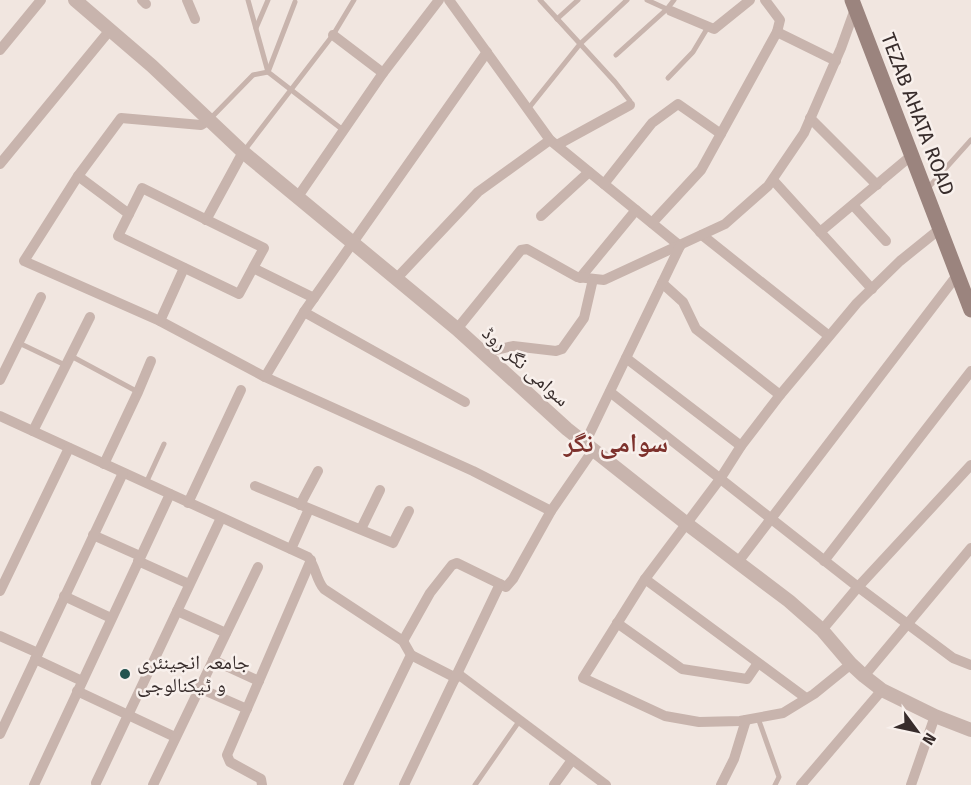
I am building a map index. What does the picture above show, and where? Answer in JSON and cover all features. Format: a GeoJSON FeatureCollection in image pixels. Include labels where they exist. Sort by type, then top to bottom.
{"type":"FeatureCollection","features":[{"type":"Feature","properties":{"kind":"main road","name":"TEZAB AHATA ROAD"},"geometry":{"type":"LineString","coordinates":[[853,5],[971,310]]}},
{"type":"Feature","properties":{"kind":"street"},"geometry":{"type":"LineString","coordinates":[[0,50],[41,0]]}},
{"type":"Feature","properties":{"kind":"street","name":"سوامی نگر روڈ"},"geometry":{"type":"LineString","coordinates":[[75,0],[243,152],[457,329],[567,429],[789,601],[822,630],[850,664],[864,676],[882,690],[935,716],[971,730]]}},
{"type":"Feature","properties":{"kind":"street"},"geometry":{"type":"LineString","coordinates":[[187,0],[195,19]]}},
{"type":"Feature","properties":{"kind":"street"},"geometry":{"type":"LineString","coordinates":[[297,198],[382,73],[439,0]]}},
{"type":"Feature","properties":{"kind":"street"},"geometry":{"type":"LineString","coordinates":[[449,0],[554,143],[680,246]]}},
{"type":"Feature","properties":{"kind":"street"},"geometry":{"type":"LineString","coordinates":[[670,7],[714,28],[750,0]]}},
{"type":"Feature","properties":{"kind":"street"},"geometry":{"type":"LineString","coordinates":[[652,224],[701,170],[777,32],[780,20],[765,0]]}},
{"type":"Feature","properties":{"kind":"street"},"geometry":{"type":"LineString","coordinates":[[457,329],[521,250],[527,249],[580,278],[604,280],[724,224],[768,186],[804,133],[836,61],[853,5]]}},
{"type":"Feature","properties":{"kind":"street"},"geometry":{"type":"LineString","coordinates":[[0,164],[110,30]]}},
{"type":"Feature","properties":{"kind":"street"},"geometry":{"type":"LineString","coordinates":[[777,32],[836,61]]}},
{"type":"Feature","properties":{"kind":"street"},"geometry":{"type":"LineString","coordinates":[[333,35],[382,73]]}},
{"type":"Feature","properties":{"kind":"street"},"geometry":{"type":"LineString","coordinates":[[265,376],[304,312],[487,52]]}},
{"type":"Feature","properties":{"kind":"street"},"geometry":{"type":"LineString","coordinates":[[604,184],[652,123],[678,104],[721,134]]}},
{"type":"Feature","properties":{"kind":"street"},"geometry":{"type":"LineString","coordinates":[[396,279],[478,192],[554,143],[630,105]]}},
{"type":"Feature","properties":{"kind":"street"},"geometry":{"type":"LineString","coordinates":[[209,120],[201,125],[122,118],[78,176],[24,261],[160,321],[265,376],[473,471],[551,511]]}},
{"type":"Feature","properties":{"kind":"street"},"geometry":{"type":"LineString","coordinates":[[810,118],[877,184]]}},
{"type":"Feature","properties":{"kind":"street"},"geometry":{"type":"LineString","coordinates":[[206,220],[243,152]]}},
{"type":"Feature","properties":{"kind":"street"},"geometry":{"type":"LineString","coordinates":[[820,232],[912,156]]}},
{"type":"Feature","properties":{"kind":"street"},"geometry":{"type":"LineString","coordinates":[[541,216],[589,172]]}},
{"type":"Feature","properties":{"kind":"street"},"geometry":{"type":"LineString","coordinates":[[78,176],[129,214]]}},
{"type":"Feature","properties":{"kind":"street"},"geometry":{"type":"LineString","coordinates":[[773,180],[872,289]]}},
{"type":"Feature","properties":{"kind":"street"},"geometry":{"type":"LineString","coordinates":[[142,188],[206,220],[264,248],[239,294],[118,236],[142,188]]}},
{"type":"Feature","properties":{"kind":"street"},"geometry":{"type":"LineString","coordinates":[[853,205],[886,241]]}},
{"type":"Feature","properties":{"kind":"street"},"geometry":{"type":"LineString","coordinates":[[580,278],[636,210]]}},
{"type":"Feature","properties":{"kind":"street"},"geometry":{"type":"LineString","coordinates":[[850,664],[783,714],[746,720],[699,722],[665,716],[583,678],[645,579],[780,395],[872,289],[900,261],[941,228]]}},
{"type":"Feature","properties":{"kind":"street"},"geometry":{"type":"LineString","coordinates":[[702,235],[829,336]]}},
{"type":"Feature","properties":{"kind":"street"},"geometry":{"type":"LineString","coordinates":[[403,640],[430,593],[452,565],[457,563],[506,587],[513,579],[589,447],[610,392],[680,246]]}},
{"type":"Feature","properties":{"kind":"street"},"geometry":{"type":"LineString","coordinates":[[160,321],[183,268]]}},
{"type":"Feature","properties":{"kind":"street"},"geometry":{"type":"LineString","coordinates":[[254,268],[314,298]]}},
{"type":"Feature","properties":{"kind":"street"},"geometry":{"type":"LineString","coordinates":[[738,562],[958,274]]}},
{"type":"Feature","properties":{"kind":"street"},"geometry":{"type":"LineString","coordinates":[[484,353],[513,346],[556,351],[562,349],[584,318],[593,279]]}},
{"type":"Feature","properties":{"kind":"street"},"geometry":{"type":"LineString","coordinates":[[662,283],[683,302],[696,329],[780,395]]}},
{"type":"Feature","properties":{"kind":"street"},"geometry":{"type":"LineString","coordinates":[[0,380],[41,297]]}},
{"type":"Feature","properties":{"kind":"street"},"geometry":{"type":"LineString","coordinates":[[304,312],[465,402]]}},
{"type":"Feature","properties":{"kind":"street"},"geometry":{"type":"LineString","coordinates":[[33,431],[90,316]]}},
{"type":"Feature","properties":{"kind":"street"},"geometry":{"type":"LineString","coordinates":[[627,358],[741,446]]}},
{"type":"Feature","properties":{"kind":"street"},"geometry":{"type":"LineString","coordinates":[[104,464],[151,361]]}},
{"type":"Feature","properties":{"kind":"street"},"geometry":{"type":"LineString","coordinates":[[824,561],[971,371]]}},
{"type":"Feature","properties":{"kind":"street"},"geometry":{"type":"LineString","coordinates":[[188,503],[242,390]]}},
{"type":"Feature","properties":{"kind":"street"},"geometry":{"type":"LineString","coordinates":[[610,392],[906,624],[953,658],[971,665]]}},
{"type":"Feature","properties":{"kind":"street"},"geometry":{"type":"LineString","coordinates":[[0,416],[311,560],[318,581],[324,589],[403,640],[411,656],[457,676],[606,785]]}},
{"type":"Feature","properties":{"kind":"street"},"geometry":{"type":"LineString","coordinates":[[0,591],[69,448]]}},
{"type":"Feature","properties":{"kind":"street"},"geometry":{"type":"LineString","coordinates":[[822,630],[858,587],[971,465]]}},
{"type":"Feature","properties":{"kind":"street"},"geometry":{"type":"LineString","coordinates":[[291,549],[318,471]]}},
{"type":"Feature","properties":{"kind":"street"},"geometry":{"type":"LineString","coordinates":[[0,734],[123,473]]}},
{"type":"Feature","properties":{"kind":"street"},"geometry":{"type":"LineString","coordinates":[[255,486],[393,543],[409,511]]}},
{"type":"Feature","properties":{"kind":"street"},"geometry":{"type":"LineString","coordinates":[[361,529],[380,490]]}},
{"type":"Feature","properties":{"kind":"street"},"geometry":{"type":"LineString","coordinates":[[34,785],[170,494]]}},
{"type":"Feature","properties":{"kind":"street"},"geometry":{"type":"LineString","coordinates":[[96,783],[221,518]]}},
{"type":"Feature","properties":{"kind":"street"},"geometry":{"type":"LineString","coordinates":[[93,535],[189,584]]}},
{"type":"Feature","properties":{"kind":"street"},"geometry":{"type":"LineString","coordinates":[[864,676],[971,548]]}},
{"type":"Feature","properties":{"kind":"street"},"geometry":{"type":"LineString","coordinates":[[262,785],[261,779],[227,759],[227,755],[311,560]]}},
{"type":"Feature","properties":{"kind":"street"},"geometry":{"type":"LineString","coordinates":[[153,785],[258,567]]}},
{"type":"Feature","properties":{"kind":"street"},"geometry":{"type":"LineString","coordinates":[[645,579],[806,698]]}},
{"type":"Feature","properties":{"kind":"street"},"geometry":{"type":"LineString","coordinates":[[404,785],[500,584]]}},
{"type":"Feature","properties":{"kind":"street"},"geometry":{"type":"LineString","coordinates":[[64,596],[111,618]]}},
{"type":"Feature","properties":{"kind":"street"},"geometry":{"type":"LineString","coordinates":[[177,611],[226,633]]}},
{"type":"Feature","properties":{"kind":"street"},"geometry":{"type":"LineString","coordinates":[[617,623],[682,669],[747,679],[758,663]]}},
{"type":"Feature","properties":{"kind":"street"},"geometry":{"type":"LineString","coordinates":[[0,636],[37,656],[80,686],[129,715],[175,737]]}},
{"type":"Feature","properties":{"kind":"street"},"geometry":{"type":"LineString","coordinates":[[348,785],[411,656]]}},
{"type":"Feature","properties":{"kind":"street"},"geometry":{"type":"LineString","coordinates":[[213,660],[259,681]]}},
{"type":"Feature","properties":{"kind":"street"},"geometry":{"type":"LineString","coordinates":[[199,688],[247,709]]}},
{"type":"Feature","properties":{"kind":"street"},"geometry":{"type":"LineString","coordinates":[[801,785],[882,690]]}},
{"type":"Feature","properties":{"kind":"street"},"geometry":{"type":"LineString","coordinates":[[910,785],[935,716]]}},
{"type":"Feature","properties":{"kind":"street"},"geometry":{"type":"LineString","coordinates":[[721,785],[734,759],[746,720]]}},
{"type":"Feature","properties":{"kind":"street"},"geometry":{"type":"LineString","coordinates":[[554,785],[572,759]]}},
{"type":"Feature","properties":{"kind":"lane"},"geometry":{"type":"LineString","coordinates":[[248,0],[268,72],[344,130]]}},
{"type":"Feature","properties":{"kind":"lane"},"geometry":{"type":"LineString","coordinates":[[256,28],[268,0]]}},
{"type":"Feature","properties":{"kind":"lane"},"geometry":{"type":"LineString","coordinates":[[243,152],[333,35],[354,0]]}},
{"type":"Feature","properties":{"kind":"lane"},"geometry":{"type":"LineString","coordinates":[[540,0],[615,82],[630,101],[630,105]]}},
{"type":"Feature","properties":{"kind":"lane"},"geometry":{"type":"LineString","coordinates":[[557,19],[578,0]]}},
{"type":"Feature","properties":{"kind":"lane"},"geometry":{"type":"LineString","coordinates":[[528,109],[580,44],[627,0]]}},
{"type":"Feature","properties":{"kind":"lane"},"geometry":{"type":"LineString","coordinates":[[647,0],[670,7]]}},
{"type":"Feature","properties":{"kind":"lane"},"geometry":{"type":"LineString","coordinates":[[268,72],[295,2]]}},
{"type":"Feature","properties":{"kind":"lane"},"geometry":{"type":"LineString","coordinates":[[616,55],[670,7]]}},
{"type":"Feature","properties":{"kind":"lane"},"geometry":{"type":"LineString","coordinates":[[668,78],[693,52],[708,27]]}},
{"type":"Feature","properties":{"kind":"lane"},"geometry":{"type":"LineString","coordinates":[[209,120],[253,75],[268,72]]}},
{"type":"Feature","properties":{"kind":"lane"},"geometry":{"type":"LineString","coordinates":[[925,191],[971,140]]}},
{"type":"Feature","properties":{"kind":"lane"},"geometry":{"type":"LineString","coordinates":[[19,343],[69,361],[138,392]]}},
{"type":"Feature","properties":{"kind":"lane"},"geometry":{"type":"LineString","coordinates":[[146,483],[164,444]]}},
{"type":"Feature","properties":{"kind":"lane"},"geometry":{"type":"LineString","coordinates":[[758,718],[779,777],[775,785]]}},
{"type":"Feature","properties":{"kind":"lane"},"geometry":{"type":"LineString","coordinates":[[476,785],[520,720]]}},
{"type":"Feature","properties":{"kind":"place","name":"جامعہ انجینئری و ٹیکنالوجی"},"geometry":{"type":"Point","coordinates":[125,674]}},
{"type":"Feature","properties":{"kind":"district","name":"سوامی نگر"},"geometry":{"type":"Point","coordinates":[616,443]}}]}
